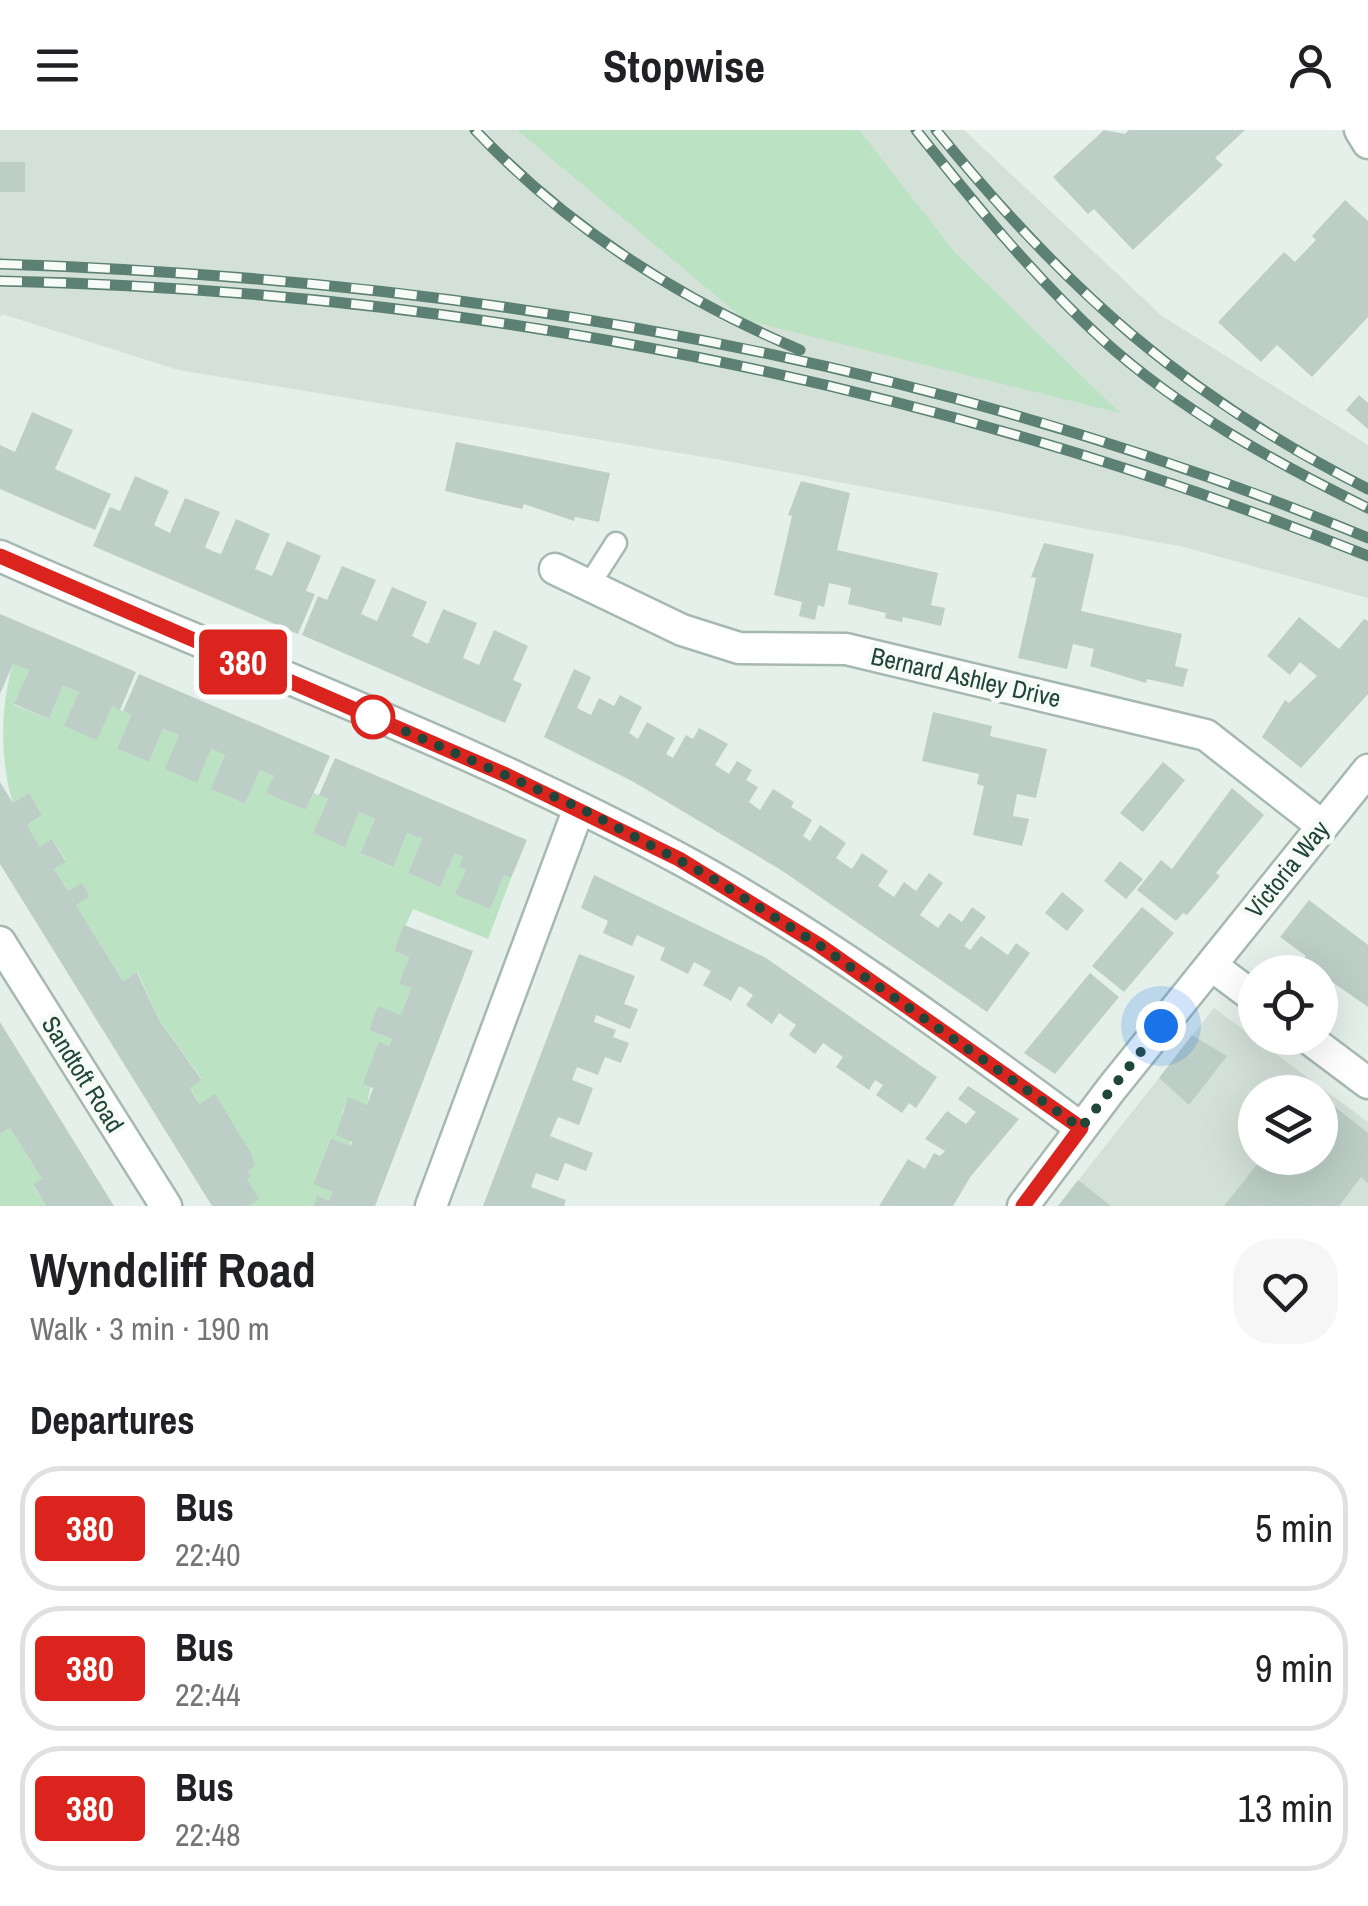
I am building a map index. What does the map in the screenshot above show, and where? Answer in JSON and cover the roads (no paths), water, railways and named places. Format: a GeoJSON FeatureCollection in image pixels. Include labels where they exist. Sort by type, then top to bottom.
{"type":"FeatureCollection","features":[{"type":"Feature","properties":{"kind":"street"},"geometry":{"type":"LineString","coordinates":[[1360,130],[1368,143]]}},
{"type":"Feature","properties":{"kind":"street"},"geometry":{"type":"LineString","coordinates":[[0,556],[580,808],[763,908],[1081,1128]]}},
{"type":"Feature","properties":{"kind":"street","name":"Bernard Ashley Drive"},"geometry":{"type":"LineString","coordinates":[[555,570],[682,630],[740,648],[846,649],[1206,735],[1322,826]]}},
{"type":"Feature","properties":{"kind":"street","name":"Victoria Way"},"geometry":{"type":"LineString","coordinates":[[1023,1206],[1368,770]]}},
{"type":"Feature","properties":{"kind":"street"},"geometry":{"type":"LineString","coordinates":[[431,1206],[580,808]]}},
{"type":"Feature","properties":{"kind":"street","name":"Sandtoft Road"},"geometry":{"type":"LineString","coordinates":[[0,942],[166,1206]]}},
{"type":"Feature","properties":{"kind":"street"},"geometry":{"type":"LineString","coordinates":[[1210,965],[1238,986]]}},
{"type":"Feature","properties":{"kind":"street"},"geometry":{"type":"LineString","coordinates":[[1331,1055],[1368,1083]]}},
{"type":"Feature","properties":{"kind":"lane"},"geometry":{"type":"LineString","coordinates":[[589,585],[616,543]]}},
{"type":"Feature","properties":{"kind":"railway"},"geometry":{"type":"LineString","coordinates":[[475,130],[548,198],[626,257],[710,307],[800,350]]}},
{"type":"Feature","properties":{"kind":"railway"},"geometry":{"type":"LineString","coordinates":[[916,130],[1029,266],[1104,341],[1165,390],[1230,434],[1368,508]]}},
{"type":"Feature","properties":{"kind":"railway"},"geometry":{"type":"LineString","coordinates":[[936,130],[1032,240],[1131,334],[1241,416],[1368,489]]}},
{"type":"Feature","properties":{"kind":"railway"},"geometry":{"type":"LineString","coordinates":[[0,264],[350,288],[524,310],[696,339],[867,376],[1037,421],[1204,475],[1368,538]]}},
{"type":"Feature","properties":{"kind":"railway"},"geometry":{"type":"LineString","coordinates":[[0,281],[176,289],[350,304],[524,327],[696,357],[867,395],[1036,441],[1203,495],[1368,556]]}}]}
